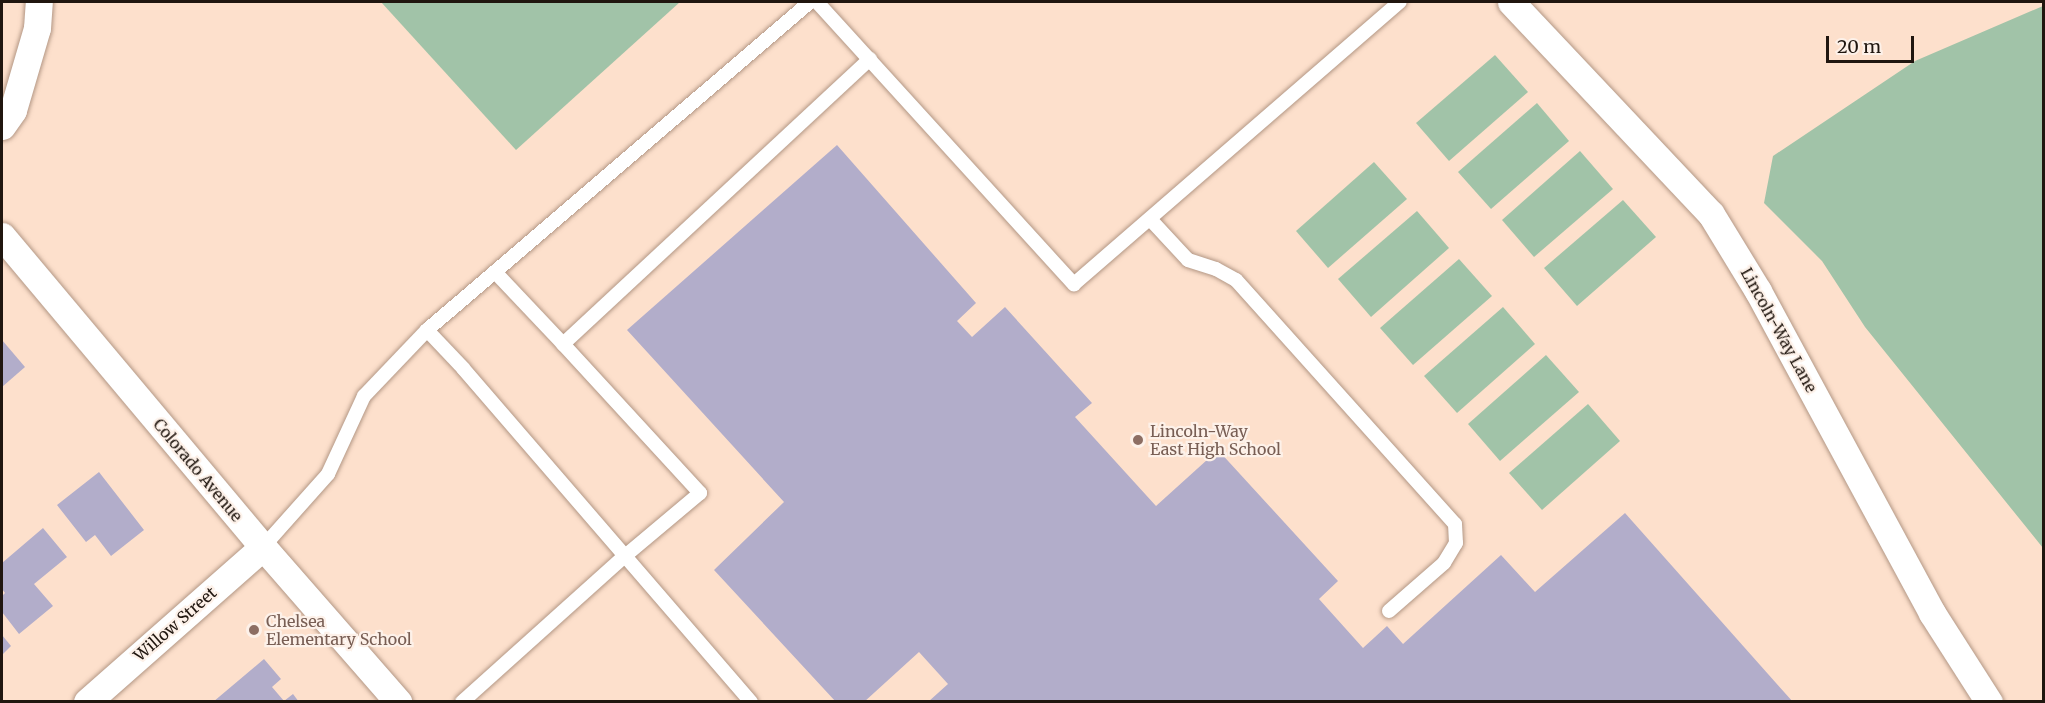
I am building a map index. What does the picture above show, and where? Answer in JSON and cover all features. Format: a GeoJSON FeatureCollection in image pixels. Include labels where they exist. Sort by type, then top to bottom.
{"type":"FeatureCollection","features":[{"type":"Feature","properties":{"kind":"street"},"geometry":{"type":"LineString","coordinates":[[2,126],[13,110],[16,100],[37,28],[39,2]]}},
{"type":"Feature","properties":{"kind":"street","name":"Lincoln-Way Lane"},"geometry":{"type":"LineString","coordinates":[[1510,2],[1711,214],[1758,291],[1932,613],[1989,702]]}},
{"type":"Feature","properties":{"kind":"street","name":"Colorado Avenue"},"geometry":{"type":"LineString","coordinates":[[2,236],[263,547],[398,702]]}},
{"type":"Feature","properties":{"kind":"street","name":"Willow Street"},"geometry":{"type":"LineString","coordinates":[[87,702],[263,547]]}},
{"type":"Feature","properties":{"kind":"lane"},"geometry":{"type":"LineString","coordinates":[[263,547],[328,474],[364,396],[427,330],[810,2]]}},
{"type":"Feature","properties":{"kind":"lane"},"geometry":{"type":"LineString","coordinates":[[817,2],[1074,284],[1400,2]]}},
{"type":"Feature","properties":{"kind":"lane"},"geometry":{"type":"LineString","coordinates":[[563,344],[870,59]]}},
{"type":"Feature","properties":{"kind":"lane"},"geometry":{"type":"LineString","coordinates":[[1150,219],[1188,260],[1216,269],[1236,280],[1455,524],[1456,543],[1444,563],[1389,611]]}},
{"type":"Feature","properties":{"kind":"lane"},"geometry":{"type":"LineString","coordinates":[[462,702],[625,556],[700,493],[495,272]]}},
{"type":"Feature","properties":{"kind":"lane"},"geometry":{"type":"LineString","coordinates":[[427,330],[463,368],[751,702]]}},
{"type":"Feature","properties":{"kind":"green space"},"geometry":{"type":"Polygon","coordinates":[[[381,2],[680,2],[516,150],[381,2]]]}},
{"type":"Feature","properties":{"kind":"green space"},"geometry":{"type":"Polygon","coordinates":[[[2043,6],[2044,548],[1865,327],[1822,261],[1764,203],[1773,156],[1915,61],[2043,6]]]}},
{"type":"Feature","properties":{"kind":"green space"},"geometry":{"type":"Polygon","coordinates":[[[1495,55],[1528,92],[1449,161],[1416,123],[1495,55]]]}},
{"type":"Feature","properties":{"kind":"green space"},"geometry":{"type":"Polygon","coordinates":[[[1537,103],[1569,141],[1491,209],[1458,172],[1537,103]]]}},
{"type":"Feature","properties":{"kind":"green space"},"geometry":{"type":"Polygon","coordinates":[[[1580,151],[1613,189],[1534,257],[1502,220],[1580,151]]]}},
{"type":"Feature","properties":{"kind":"green space"},"geometry":{"type":"Polygon","coordinates":[[[1374,162],[1407,199],[1328,268],[1296,231],[1374,162]]]}},
{"type":"Feature","properties":{"kind":"green space"},"geometry":{"type":"Polygon","coordinates":[[[1623,200],[1656,237],[1577,306],[1544,268],[1623,200]]]}},
{"type":"Feature","properties":{"kind":"green space"},"geometry":{"type":"Polygon","coordinates":[[[1417,211],[1449,248],[1371,317],[1338,279],[1417,211]]]}},
{"type":"Feature","properties":{"kind":"green space"},"geometry":{"type":"Polygon","coordinates":[[[1459,259],[1492,296],[1413,365],[1380,328],[1459,259]]]}},
{"type":"Feature","properties":{"kind":"green space"},"geometry":{"type":"Polygon","coordinates":[[[1503,307],[1535,344],[1457,413],[1424,376],[1503,307]]]}},
{"type":"Feature","properties":{"kind":"green space"},"geometry":{"type":"Polygon","coordinates":[[[1546,355],[1579,392],[1500,461],[1468,424],[1546,355]]]}},
{"type":"Feature","properties":{"kind":"green space"},"geometry":{"type":"Polygon","coordinates":[[[1588,404],[1620,441],[1542,510],[1509,473],[1588,404]]]}},
{"type":"Feature","properties":{"kind":"building","name":"Lincoln-Way East High School"},"geometry":{"type":"Polygon","coordinates":[[[837,145],[976,303],[957,321],[972,337],[1005,307],[1092,403],[1075,417],[1156,506],[1218,450],[1338,581],[1319,599],[1363,648],[1387,626],[1403,644],[1501,555],[1535,592],[1625,513],[1793,702],[928,702],[948,684],[919,652],[864,702],[836,702],[714,570],[784,502],[627,330],[837,145]]]}},
{"type":"Feature","properties":{"kind":"building"},"geometry":{"type":"Polygon","coordinates":[[[2,340],[25,367],[2,387],[2,340]]]}},
{"type":"Feature","properties":{"kind":"building"},"geometry":{"type":"Polygon","coordinates":[[[99,472],[144,530],[111,556],[95,535],[86,542],[57,505],[99,472]]]}},
{"type":"Feature","properties":{"kind":"building"},"geometry":{"type":"Polygon","coordinates":[[[43,528],[67,557],[34,584],[53,606],[19,634],[2,612],[2,596],[5,593],[2,589],[2,563],[43,528]]]}},
{"type":"Feature","properties":{"kind":"building"},"geometry":{"type":"Polygon","coordinates":[[[2,635],[11,646],[2,655],[2,635]]]}},
{"type":"Feature","properties":{"kind":"building"},"geometry":{"type":"Polygon","coordinates":[[[264,659],[281,679],[272,687],[284,701],[293,694],[299,702],[213,702],[264,659]]]}},
{"type":"Feature","properties":{"kind":"place","name":"Lincoln-Way East High School"},"geometry":{"type":"Point","coordinates":[1138,440]}},
{"type":"Feature","properties":{"kind":"place","name":"Chelsea Elementary School"},"geometry":{"type":"Point","coordinates":[254,630]}}]}
